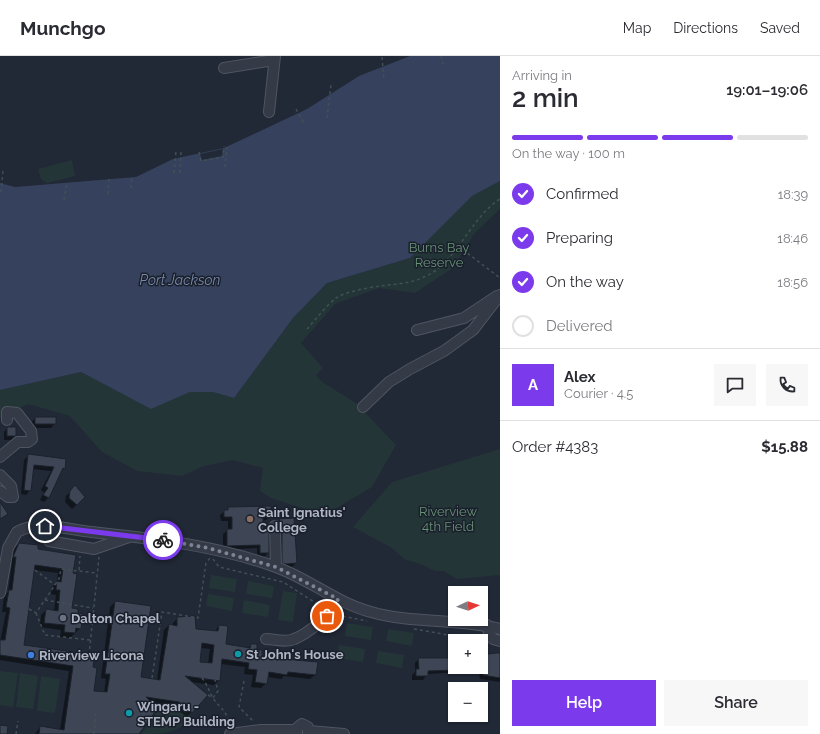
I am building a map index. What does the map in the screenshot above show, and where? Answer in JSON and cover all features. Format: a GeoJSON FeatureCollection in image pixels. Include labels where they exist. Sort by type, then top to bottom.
{"type":"FeatureCollection","features":[{"type":"Feature","properties":{"kind":"street"},"geometry":{"type":"LineString","coordinates":[[224,68],[274,58],[269,112]]}},
{"type":"Feature","properties":{"kind":"street"},"geometry":{"type":"LineString","coordinates":[[417,330],[464,318],[500,294]]}},
{"type":"Feature","properties":{"kind":"street"},"geometry":{"type":"LineString","coordinates":[[363,407],[399,375],[444,351],[473,330],[500,294]]}},
{"type":"Feature","properties":{"kind":"street"},"geometry":{"type":"LineString","coordinates":[[0,457],[18,442],[28,442],[32,439],[31,432],[17,412],[7,412],[7,420]]}},
{"type":"Feature","properties":{"kind":"street"},"geometry":{"type":"LineString","coordinates":[[0,475],[12,486],[13,497],[4,494]]}},
{"type":"Feature","properties":{"kind":"street"},"geometry":{"type":"LineString","coordinates":[[42,526],[49,541],[94,549],[133,536]]}},
{"type":"Feature","properties":{"kind":"street"},"geometry":{"type":"LineString","coordinates":[[1,587],[4,547],[18,532],[24,529],[42,526],[57,527],[195,545],[276,567],[356,608],[388,616],[448,621]]}},
{"type":"Feature","properties":{"kind":"street"},"geometry":{"type":"LineString","coordinates":[[275,526],[276,567]]}},
{"type":"Feature","properties":{"kind":"street"},"geometry":{"type":"LineString","coordinates":[[266,639],[294,640],[332,611],[338,599]]}},
{"type":"Feature","properties":{"kind":"street"},"geometry":{"type":"LineString","coordinates":[[488,625],[500,628]]}},
{"type":"Feature","properties":{"kind":"street"},"geometry":{"type":"LineString","coordinates":[[487,626],[492,639],[500,641]]}},
{"type":"Feature","properties":{"kind":"street"},"geometry":{"type":"LineString","coordinates":[[230,734],[261,730],[297,732],[298,726],[302,724],[308,727],[308,732],[344,734]]}},
{"type":"Feature","properties":{"kind":"path"},"geometry":{"type":"LineString","coordinates":[[440,56],[443,64]]}},
{"type":"Feature","properties":{"kind":"path"},"geometry":{"type":"LineString","coordinates":[[382,57],[384,81]]}},
{"type":"Feature","properties":{"kind":"path"},"geometry":{"type":"LineString","coordinates":[[327,118],[331,85]]}},
{"type":"Feature","properties":{"kind":"path"},"geometry":{"type":"LineString","coordinates":[[296,109],[304,125]]}},
{"type":"Feature","properties":{"kind":"path"},"geometry":{"type":"LineString","coordinates":[[199,152],[201,161],[223,157],[224,146]]}},
{"type":"Feature","properties":{"kind":"path"},"geometry":{"type":"LineString","coordinates":[[225,167],[228,147]]}},
{"type":"Feature","properties":{"kind":"path"},"geometry":{"type":"LineString","coordinates":[[174,174],[176,151]]}},
{"type":"Feature","properties":{"kind":"path"},"geometry":{"type":"LineString","coordinates":[[180,173],[181,151]]}},
{"type":"Feature","properties":{"kind":"path"},"geometry":{"type":"LineString","coordinates":[[1,192],[3,171]]}},
{"type":"Feature","properties":{"kind":"path"},"geometry":{"type":"LineString","coordinates":[[131,188],[132,176]]}},
{"type":"Feature","properties":{"kind":"path"},"geometry":{"type":"LineString","coordinates":[[108,194],[109,177]]}},
{"type":"Feature","properties":{"kind":"path"},"geometry":{"type":"LineString","coordinates":[[64,200],[67,182]]}},
{"type":"Feature","properties":{"kind":"path"},"geometry":{"type":"LineString","coordinates":[[307,330],[336,298],[359,290],[379,286],[403,284],[425,277],[441,266],[478,220],[500,200]]}},
{"type":"Feature","properties":{"kind":"path"},"geometry":{"type":"LineString","coordinates":[[458,246],[500,278]]}},
{"type":"Feature","properties":{"kind":"path"},"geometry":{"type":"LineString","coordinates":[[89,654],[100,547]]}},
{"type":"Feature","properties":{"kind":"path"},"geometry":{"type":"LineString","coordinates":[[78,571],[81,550]]}},
{"type":"Feature","properties":{"kind":"path"},"geometry":{"type":"LineString","coordinates":[[152,678],[162,612],[198,618],[206,563],[211,557],[219,568],[283,582],[338,616],[370,621]]}},
{"type":"Feature","properties":{"kind":"path"},"geometry":{"type":"LineString","coordinates":[[36,613],[59,579],[60,569],[97,573]]}},
{"type":"Feature","properties":{"kind":"path"},"geometry":{"type":"LineString","coordinates":[[35,570],[55,585]]}},
{"type":"Feature","properties":{"kind":"path"},"geometry":{"type":"LineString","coordinates":[[45,600],[93,608]]}},
{"type":"Feature","properties":{"kind":"path"},"geometry":{"type":"LineString","coordinates":[[29,609],[36,613],[45,635],[90,640]]}},
{"type":"Feature","properties":{"kind":"path"},"geometry":{"type":"LineString","coordinates":[[409,628],[448,635]]}},
{"type":"Feature","properties":{"kind":"path"},"geometry":{"type":"LineString","coordinates":[[202,678],[207,684],[213,698]]}},
{"type":"Feature","properties":{"kind":"path"},"geometry":{"type":"LineString","coordinates":[[213,698],[218,691],[215,680]]}},
{"type":"Feature","properties":{"kind":"path"},"geometry":{"type":"LineString","coordinates":[[244,681],[240,707],[261,730]]}},
{"type":"Feature","properties":{"kind":"path"},"geometry":{"type":"LineString","coordinates":[[208,695],[226,711],[230,734]]}},
{"type":"Feature","properties":{"kind":"path"},"geometry":{"type":"LineString","coordinates":[[94,734],[96,712]]}},
{"type":"Feature","properties":{"kind":"path"},"geometry":{"type":"LineString","coordinates":[[16,734],[18,721]]}},
{"type":"Feature","properties":{"kind":"green space"},"geometry":{"type":"Polygon","coordinates":[[[72,160],[75,176],[47,183],[41,179],[38,169],[72,160]]]}},
{"type":"Feature","properties":{"kind":"green space","name":"Burns Bay Reserve"},"geometry":{"type":"Polygon","coordinates":[[[500,181],[500,209],[474,234],[453,268],[415,293],[379,288],[335,304],[301,343],[323,368],[316,375],[322,382],[356,403],[396,445],[372,487],[315,521],[302,508],[271,498],[260,491],[263,468],[233,460],[204,466],[182,476],[137,471],[102,452],[70,416],[28,404],[0,418],[0,390],[81,372],[151,409],[190,392],[213,392],[234,398],[293,318],[327,283],[410,258],[472,196],[500,181]]]}},
{"type":"Feature","properties":{"kind":"green space","name":"Riverview 4th Field"},"geometry":{"type":"Polygon","coordinates":[[[500,449],[500,575],[457,579],[443,571],[435,571],[423,565],[404,559],[392,548],[353,527],[392,482],[500,449]]]}},
{"type":"Feature","properties":{"kind":"green space"},"geometry":{"type":"Polygon","coordinates":[[[211,575],[237,579],[235,592],[209,588],[211,575]]]}},
{"type":"Feature","properties":{"kind":"green space"},"geometry":{"type":"Polygon","coordinates":[[[248,581],[274,586],[272,598],[246,594],[248,581]]]}},
{"type":"Feature","properties":{"kind":"green space"},"geometry":{"type":"Polygon","coordinates":[[[283,591],[297,593],[293,622],[278,620],[283,591]]]}},
{"type":"Feature","properties":{"kind":"green space"},"geometry":{"type":"Polygon","coordinates":[[[208,594],[234,598],[232,611],[206,606],[208,594]]]}},
{"type":"Feature","properties":{"kind":"green space"},"geometry":{"type":"Polygon","coordinates":[[[244,600],[270,605],[268,617],[242,613],[244,600]]]}},
{"type":"Feature","properties":{"kind":"green space"},"geometry":{"type":"Polygon","coordinates":[[[347,623],[373,627],[371,640],[345,636],[347,623]]]}},
{"type":"Feature","properties":{"kind":"green space"},"geometry":{"type":"Polygon","coordinates":[[[388,629],[414,633],[412,646],[386,641],[388,629]]]}},
{"type":"Feature","properties":{"kind":"green space"},"geometry":{"type":"Polygon","coordinates":[[[339,645],[365,649],[363,662],[337,658],[339,645]]]}},
{"type":"Feature","properties":{"kind":"green space"},"geometry":{"type":"Polygon","coordinates":[[[378,651],[404,655],[402,668],[376,663],[378,651]]]}},
{"type":"Feature","properties":{"kind":"green space"},"geometry":{"type":"Polygon","coordinates":[[[0,671],[18,673],[13,707],[0,705],[0,671]]]}},
{"type":"Feature","properties":{"kind":"green space"},"geometry":{"type":"Polygon","coordinates":[[[20,673],[38,676],[33,709],[16,707],[20,673]]]}},
{"type":"Feature","properties":{"kind":"green space"},"geometry":{"type":"Polygon","coordinates":[[[41,676],[60,679],[55,713],[37,711],[41,676]]]}},
{"type":"Feature","properties":{"kind":"green space"},"geometry":{"type":"Polygon","coordinates":[[[155,702],[179,706],[191,716],[176,730],[156,734],[141,734],[160,708],[155,702]]]}},
{"type":"Feature","properties":{"kind":"water","name":"Port Jackson"},"geometry":{"type":"Polygon","coordinates":[[[410,56],[500,56],[500,181],[472,196],[410,258],[327,283],[293,318],[234,398],[213,392],[190,392],[151,409],[81,372],[0,390],[0,183],[15,187],[136,177],[173,159],[224,148],[307,109],[359,76],[410,56]]]}},
{"type":"Feature","properties":{"kind":"pier"},"geometry":{"type":"Polygon","coordinates":[[[223,149],[222,156],[202,160],[200,154],[223,149]]]}},
{"type":"Feature","properties":{"kind":"building"},"geometry":{"type":"Polygon","coordinates":[[[35,417],[56,417],[56,424],[35,424],[35,417]]]}},
{"type":"Feature","properties":{"kind":"building"},"geometry":{"type":"Polygon","coordinates":[[[7,427],[16,427],[16,436],[7,436],[7,427]]]}},
{"type":"Feature","properties":{"kind":"building"},"geometry":{"type":"Polygon","coordinates":[[[28,454],[66,459],[65,469],[63,468],[49,498],[43,495],[48,488],[45,486],[54,467],[34,465],[31,491],[24,490],[28,454]]]}},
{"type":"Feature","properties":{"kind":"building"},"geometry":{"type":"Polygon","coordinates":[[[75,485],[85,497],[77,505],[69,498],[70,491],[75,485]]]}},
{"type":"Feature","properties":{"kind":"building"},"geometry":{"type":"Polygon","coordinates":[[[0,502],[8,514],[0,519],[0,502]]]}},
{"type":"Feature","properties":{"kind":"building"},"geometry":{"type":"Polygon","coordinates":[[[271,506],[271,517],[263,517],[263,529],[269,529],[269,553],[260,553],[260,545],[227,546],[227,529],[232,529],[232,517],[224,517],[224,510],[228,510],[228,507],[271,506]]]}},
{"type":"Feature","properties":{"kind":"building"},"geometry":{"type":"Polygon","coordinates":[[[294,518],[297,563],[286,564],[282,563],[282,526],[279,519],[294,518]]]}},
{"type":"Feature","properties":{"kind":"building"},"geometry":{"type":"Polygon","coordinates":[[[19,543],[38,545],[38,549],[76,555],[73,573],[77,574],[72,608],[78,609],[78,613],[83,614],[81,629],[76,628],[75,633],[64,632],[65,625],[44,623],[46,609],[58,611],[60,590],[56,590],[57,581],[61,582],[63,569],[35,565],[24,645],[95,655],[93,667],[97,668],[94,691],[107,692],[110,674],[105,674],[115,601],[151,606],[141,677],[160,680],[169,624],[177,626],[177,617],[195,616],[196,629],[218,631],[219,625],[228,626],[226,644],[250,648],[251,644],[257,644],[257,650],[262,650],[262,657],[318,662],[316,675],[288,672],[287,675],[269,672],[267,684],[255,682],[257,670],[248,669],[249,663],[222,659],[220,681],[185,676],[208,695],[192,713],[179,702],[146,697],[158,708],[139,734],[39,734],[40,726],[64,730],[73,666],[0,655],[0,640],[5,640],[10,608],[6,607],[9,590],[12,590],[16,557],[13,557],[19,543]],[[202,643],[200,662],[212,663],[214,645],[202,643]]]}},
{"type":"Feature","properties":{"kind":"building"},"geometry":{"type":"Polygon","coordinates":[[[500,653],[500,678],[483,675],[488,674],[488,654],[500,653]]]}},
{"type":"Feature","properties":{"kind":"building"},"geometry":{"type":"Polygon","coordinates":[[[418,658],[448,658],[448,670],[428,671],[428,676],[416,676],[416,669],[419,669],[418,658]]]}},
{"type":"Feature","properties":{"kind":"building"},"geometry":{"type":"Polygon","coordinates":[[[0,725],[8,726],[7,734],[0,734],[0,725]]]}},
{"type":"Feature","properties":{"kind":"way so far"},"geometry":{"type":"LineString","coordinates":[[163,540],[188,543],[276,567],[338,599],[336,605],[327,616]]}},
{"type":"Feature","properties":{"kind":"place","name":"Saint Ignatius' College"},"geometry":{"type":"Point","coordinates":[250,519]}},
{"type":"Feature","properties":{"kind":"place","name":"Dalton Chapel"},"geometry":{"type":"Point","coordinates":[63,618]}},
{"type":"Feature","properties":{"kind":"place","name":"St John's House"},"geometry":{"type":"Point","coordinates":[238,654]}},
{"type":"Feature","properties":{"kind":"place","name":"Riverview Licona"},"geometry":{"type":"Point","coordinates":[31,655]}},
{"type":"Feature","properties":{"kind":"place","name":"Wingaru - STEMP Building"},"geometry":{"type":"Point","coordinates":[129,713]}},
{"type":"Feature","properties":{"kind":"route"},"geometry":{"type":"LineString","coordinates":[[45,526],[163,540]]}}]}
